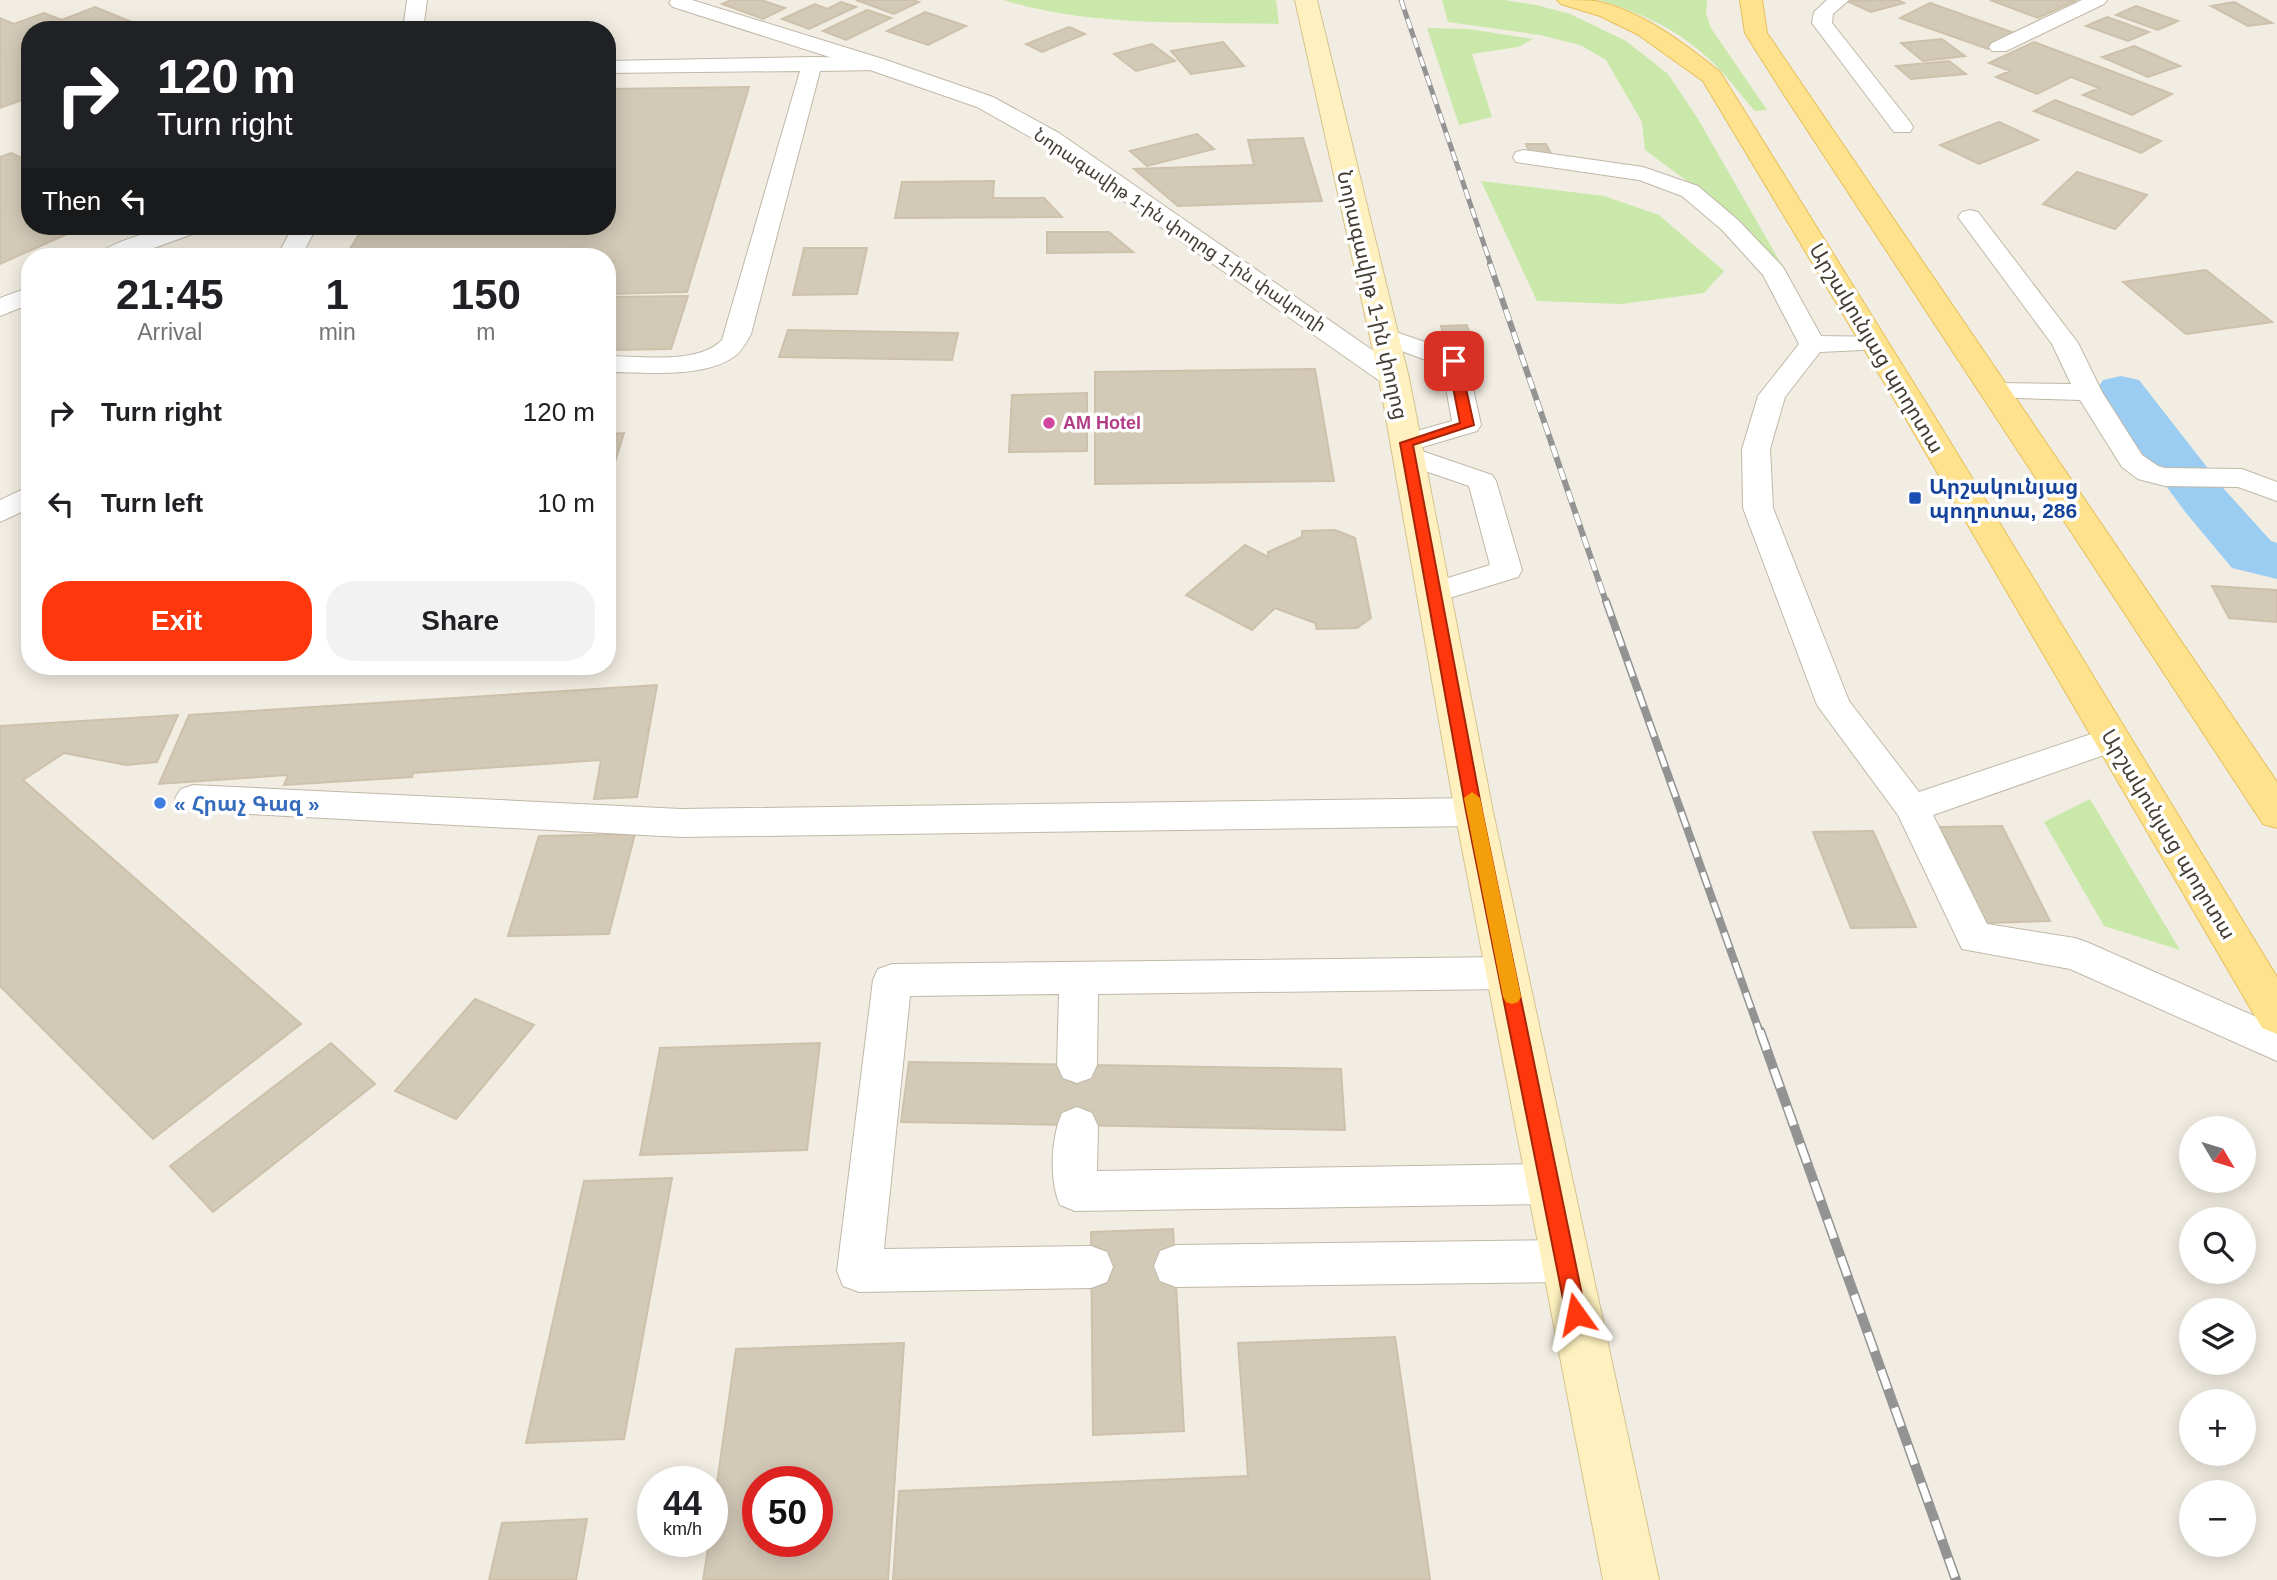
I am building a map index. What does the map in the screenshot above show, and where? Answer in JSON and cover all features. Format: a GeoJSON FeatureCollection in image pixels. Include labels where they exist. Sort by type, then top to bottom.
{"type":"FeatureCollection","features":[{"type":"Feature","properties":{"kind":"main road","name":"Նորագավիթ 1-ին փողոց"},"geometry":{"type":"LineString","coordinates":[[1306,0],[1394,378],[1474,811],[1631,1580]]}},
{"type":"Feature","properties":{"kind":"main road","name":"Արշակունյաց պողոտա"},"geometry":{"type":"LineString","coordinates":[[1568,0],[1639,25],[1682,51],[1712,77],[1875,343],[2277,1015]]}},
{"type":"Feature","properties":{"kind":"main road"},"geometry":{"type":"LineString","coordinates":[[1751,0],[1756,33],[2277,813]]}},
{"type":"Feature","properties":{"kind":"street","name":"Նորագավիթ 1-ին փողոց 1-ին փակուղի"},"geometry":{"type":"LineString","coordinates":[[680,3],[875,64],[985,102],[1050,138],[1394,378]]}},
{"type":"Feature","properties":{"kind":"lane"},"geometry":{"type":"LineString","coordinates":[[414,21],[417,0]]}},
{"type":"Feature","properties":{"kind":"lane"},"geometry":{"type":"LineString","coordinates":[[1839,0],[1825,12],[1822,23],[1902,127]]}},
{"type":"Feature","properties":{"kind":"lane"},"geometry":{"type":"LineString","coordinates":[[1999,47],[2097,0]]}},
{"type":"Feature","properties":{"kind":"lane"},"geometry":{"type":"LineString","coordinates":[[616,364],[708,359],[726,351],[738,334],[812,63]]}},
{"type":"Feature","properties":{"kind":"lane"},"geometry":{"type":"LineString","coordinates":[[616,67],[875,64]]}},
{"type":"Feature","properties":{"kind":"lane"},"geometry":{"type":"LineString","coordinates":[[1524,157],[1643,174],[1689,191],[1730,225],[1774,272],[1812,344]]}},
{"type":"Feature","properties":{"kind":"lane"},"geometry":{"type":"LineString","coordinates":[[1970,217],[2065,343],[2088,391],[2132,461],[2148,473],[2165,477],[2242,478],[2277,492]]}},
{"type":"Feature","properties":{"kind":"lane"},"geometry":{"type":"LineString","coordinates":[[129,248],[166,235]]}},
{"type":"Feature","properties":{"kind":"lane"},"geometry":{"type":"LineString","coordinates":[[0,308],[21,298]]}},
{"type":"Feature","properties":{"kind":"lane"},"geometry":{"type":"LineString","coordinates":[[1384,336],[1454,361],[1467,425],[1408,449]]}},
{"type":"Feature","properties":{"kind":"lane"},"geometry":{"type":"LineString","coordinates":[[1812,344],[1875,343]]}},
{"type":"Feature","properties":{"kind":"lane"},"geometry":{"type":"LineString","coordinates":[[1812,344],[1772,396],[1756,449],[1758,508],[1834,705],[1912,808],[1975,938],[2075,954],[2277,1044]]}},
{"type":"Feature","properties":{"kind":"lane"},"geometry":{"type":"LineString","coordinates":[[1996,391],[2088,391]]}},
{"type":"Feature","properties":{"kind":"lane"},"geometry":{"type":"LineString","coordinates":[[1408,449],[1482,481],[1507,570],[1433,593]]}},
{"type":"Feature","properties":{"kind":"lane"},"geometry":{"type":"LineString","coordinates":[[0,513],[21,500]]}},
{"type":"Feature","properties":{"kind":"lane"},"geometry":{"type":"LineString","coordinates":[[1912,808],[2112,739]]}},
{"type":"Feature","properties":{"kind":"lane"},"geometry":{"type":"LineString","coordinates":[[193,798],[681,823],[1474,811]]}},
{"type":"Feature","properties":{"kind":"lane"},"geometry":{"type":"LineString","coordinates":[[1091,1267],[859,1271],[892,980],[1507,973]]}},
{"type":"Feature","properties":{"kind":"lane"},"geometry":{"type":"LineString","coordinates":[[1077,1065],[1079,978]]}},
{"type":"Feature","properties":{"kind":"lane"},"geometry":{"type":"LineString","coordinates":[[1077,1125],[1075,1191],[1550,1184]]}},
{"type":"Feature","properties":{"kind":"lane"},"geometry":{"type":"LineString","coordinates":[[1176,1266],[1565,1261]]}},
{"type":"Feature","properties":{"kind":"green space"},"geometry":{"type":"Polygon","coordinates":[[[1004,0],[1276,0],[1279,24],[1105,19],[1037,9],[1004,0]]]}},
{"type":"Feature","properties":{"kind":"green space"},"geometry":{"type":"Polygon","coordinates":[[[1442,0],[1504,0],[1570,14],[1626,41],[1668,74],[1698,119],[1787,274],[1718,204],[1645,150],[1642,122],[1606,60],[1580,45],[1540,35],[1448,22],[1442,0]]]}},
{"type":"Feature","properties":{"kind":"green space"},"geometry":{"type":"Polygon","coordinates":[[[1599,0],[1707,0],[1706,13],[1711,28],[1767,110],[1755,111],[1714,64],[1684,38],[1643,16],[1599,0]]]}},
{"type":"Feature","properties":{"kind":"green space"},"geometry":{"type":"Polygon","coordinates":[[[1427,28],[1469,29],[1533,39],[1518,47],[1472,54],[1492,117],[1459,125],[1427,28]]]}},
{"type":"Feature","properties":{"kind":"green space"},"geometry":{"type":"Polygon","coordinates":[[[1481,181],[1604,196],[1659,215],[1724,271],[1704,293],[1622,304],[1537,301],[1481,181]]]}},
{"type":"Feature","properties":{"kind":"green space"},"geometry":{"type":"Polygon","coordinates":[[[2090,799],[2180,950],[2104,926],[2044,822],[2090,799]]]}},
{"type":"Feature","properties":{"kind":"building"},"geometry":{"type":"Polygon","coordinates":[[[731,0],[761,0],[785,8],[763,19],[722,4],[731,0]]]}},
{"type":"Feature","properties":{"kind":"building"},"geometry":{"type":"Polygon","coordinates":[[[856,0],[912,0],[919,2],[894,14],[856,0]]]}},
{"type":"Feature","properties":{"kind":"building"},"geometry":{"type":"Polygon","coordinates":[[[1898,0],[1904,3],[1871,12],[1847,1],[1898,0]]]}},
{"type":"Feature","properties":{"kind":"building"},"geometry":{"type":"Polygon","coordinates":[[[1990,0],[2077,0],[2038,18],[1990,0]]]}},
{"type":"Feature","properties":{"kind":"building"},"geometry":{"type":"Polygon","coordinates":[[[841,2],[856,7],[809,29],[782,19],[815,4],[827,9],[841,2]]]}},
{"type":"Feature","properties":{"kind":"building"},"geometry":{"type":"Polygon","coordinates":[[[2234,2],[2272,23],[2248,26],[2211,6],[2234,2]]]}},
{"type":"Feature","properties":{"kind":"building"},"geometry":{"type":"Polygon","coordinates":[[[1930,3],[2017,34],[1988,49],[1900,18],[1930,3]]]}},
{"type":"Feature","properties":{"kind":"building"},"geometry":{"type":"Polygon","coordinates":[[[2136,6],[2178,21],[2158,30],[2116,15],[2136,6]]]}},
{"type":"Feature","properties":{"kind":"building"},"geometry":{"type":"Polygon","coordinates":[[[95,7],[129,21],[22,21],[44,13],[62,20],[95,7]]]}},
{"type":"Feature","properties":{"kind":"building"},"geometry":{"type":"Polygon","coordinates":[[[867,10],[891,18],[846,40],[823,31],[867,10]]]}},
{"type":"Feature","properties":{"kind":"building"},"geometry":{"type":"Polygon","coordinates":[[[925,12],[966,26],[928,45],[887,31],[925,12]]]}},
{"type":"Feature","properties":{"kind":"building"},"geometry":{"type":"Polygon","coordinates":[[[2107,17],[2149,32],[2128,41],[2086,26],[2107,17]]]}},
{"type":"Feature","properties":{"kind":"building"},"geometry":{"type":"Polygon","coordinates":[[[0,18],[14,24],[21,21],[21,100],[0,108],[0,18]]]}},
{"type":"Feature","properties":{"kind":"building"},"geometry":{"type":"Polygon","coordinates":[[[1069,27],[1085,34],[1042,52],[1026,44],[1069,27]]]}},
{"type":"Feature","properties":{"kind":"building"},"geometry":{"type":"Polygon","coordinates":[[[1942,39],[1965,56],[1923,61],[1901,43],[1942,39]]]}},
{"type":"Feature","properties":{"kind":"building"},"geometry":{"type":"Polygon","coordinates":[[[1223,42],[1244,66],[1191,74],[1171,51],[1223,42]]]}},
{"type":"Feature","properties":{"kind":"building"},"geometry":{"type":"Polygon","coordinates":[[[2034,42],[2172,94],[2132,115],[2083,95],[2099,88],[2071,77],[2037,94],[1996,77],[2010,71],[1989,63],[2034,42]]]}},
{"type":"Feature","properties":{"kind":"building"},"geometry":{"type":"Polygon","coordinates":[[[1152,44],[1175,61],[1136,71],[1114,54],[1152,44]]]}},
{"type":"Feature","properties":{"kind":"building"},"geometry":{"type":"Polygon","coordinates":[[[2134,46],[2180,66],[2148,77],[2102,57],[2134,46]]]}},
{"type":"Feature","properties":{"kind":"building"},"geometry":{"type":"Polygon","coordinates":[[[1949,61],[1966,74],[1911,79],[1896,66],[1949,61]]]}},
{"type":"Feature","properties":{"kind":"building"},"geometry":{"type":"Polygon","coordinates":[[[749,87],[687,292],[616,294],[616,248],[351,248],[358,235],[616,235],[616,89],[749,87]]]}},
{"type":"Feature","properties":{"kind":"building"},"geometry":{"type":"Polygon","coordinates":[[[2055,100],[2161,141],[2141,153],[2034,111],[2055,100]]]}},
{"type":"Feature","properties":{"kind":"building"},"geometry":{"type":"Polygon","coordinates":[[[1999,122],[2038,140],[1979,164],[1940,145],[1999,122]]]}},
{"type":"Feature","properties":{"kind":"building"},"geometry":{"type":"Polygon","coordinates":[[[1197,134],[1214,149],[1147,166],[1130,151],[1197,134]]]}},
{"type":"Feature","properties":{"kind":"building"},"geometry":{"type":"Polygon","coordinates":[[[1303,138],[1322,201],[1178,206],[1134,169],[1254,165],[1248,140],[1303,138]]]}},
{"type":"Feature","properties":{"kind":"building"},"geometry":{"type":"Polygon","coordinates":[[[1526,144],[1546,144],[1552,156],[1531,156],[1526,144]]]}},
{"type":"Feature","properties":{"kind":"building"},"geometry":{"type":"Polygon","coordinates":[[[11,153],[21,158],[21,235],[65,235],[36,248],[21,248],[21,255],[0,264],[0,157],[11,153]]]}},
{"type":"Feature","properties":{"kind":"building"},"geometry":{"type":"Polygon","coordinates":[[[2077,172],[2147,195],[2115,229],[2043,204],[2077,172]]]}},
{"type":"Feature","properties":{"kind":"building"},"geometry":{"type":"Polygon","coordinates":[[[994,181],[993,198],[1044,198],[1062,217],[895,218],[902,182],[994,181]]]}},
{"type":"Feature","properties":{"kind":"building"},"geometry":{"type":"Polygon","coordinates":[[[1047,232],[1109,232],[1133,252],[1047,253],[1047,232]]]}},
{"type":"Feature","properties":{"kind":"building"},"geometry":{"type":"Polygon","coordinates":[[[804,248],[867,248],[857,294],[793,295],[804,248]]]}},
{"type":"Feature","properties":{"kind":"building"},"geometry":{"type":"Polygon","coordinates":[[[2206,270],[2272,322],[2186,334],[2123,282],[2206,270]]]}},
{"type":"Feature","properties":{"kind":"building"},"geometry":{"type":"Polygon","coordinates":[[[688,296],[671,349],[616,350],[616,297],[688,296]]]}},
{"type":"Feature","properties":{"kind":"building"},"geometry":{"type":"Polygon","coordinates":[[[1467,325],[1473,344],[1446,345],[1441,326],[1467,325]]]}},
{"type":"Feature","properties":{"kind":"building"},"geometry":{"type":"Polygon","coordinates":[[[788,330],[958,333],[952,360],[779,357],[788,330]]]}},
{"type":"Feature","properties":{"kind":"building"},"geometry":{"type":"Polygon","coordinates":[[[1315,369],[1334,481],[1095,484],[1095,372],[1315,369]]]}},
{"type":"Feature","properties":{"kind":"building","name":"AM Hotel"},"geometry":{"type":"Polygon","coordinates":[[[1087,393],[1087,451],[1009,452],[1012,395],[1087,393]]]}},
{"type":"Feature","properties":{"kind":"building"},"geometry":{"type":"Polygon","coordinates":[[[616,433],[624,433],[616,459],[616,433]]]}},
{"type":"Feature","properties":{"kind":"building"},"geometry":{"type":"Polygon","coordinates":[[[1335,530],[1355,538],[1371,618],[1357,628],[1317,629],[1315,623],[1275,608],[1252,630],[1186,595],[1245,545],[1268,557],[1268,552],[1302,537],[1302,531],[1335,530]]]}},
{"type":"Feature","properties":{"kind":"building"},"geometry":{"type":"Polygon","coordinates":[[[2212,586],[2277,590],[2277,622],[2229,618],[2212,586]]]}},
{"type":"Feature","properties":{"kind":"building"},"geometry":{"type":"Polygon","coordinates":[[[657,685],[637,797],[594,799],[601,760],[284,785],[288,775],[159,784],[189,715],[657,685]]]}},
{"type":"Feature","properties":{"kind":"building"},"geometry":{"type":"Polygon","coordinates":[[[178,715],[157,762],[126,765],[64,753],[23,780],[301,1024],[153,1139],[0,986],[0,726],[178,715]]]}},
{"type":"Feature","properties":{"kind":"building"},"geometry":{"type":"Polygon","coordinates":[[[2002,826],[2050,921],[1986,923],[1940,827],[2002,826]]]}},
{"type":"Feature","properties":{"kind":"building"},"geometry":{"type":"Polygon","coordinates":[[[1873,831],[1916,927],[1851,928],[1813,832],[1873,831]]]}},
{"type":"Feature","properties":{"kind":"building"},"geometry":{"type":"Polygon","coordinates":[[[635,834],[609,934],[508,936],[539,836],[635,834]]]}},
{"type":"Feature","properties":{"kind":"building"},"geometry":{"type":"Polygon","coordinates":[[[475,999],[534,1025],[456,1119],[395,1091],[475,999]]]}},
{"type":"Feature","properties":{"kind":"building"},"geometry":{"type":"Polygon","coordinates":[[[331,1043],[375,1084],[213,1212],[170,1166],[331,1043]]]}},
{"type":"Feature","properties":{"kind":"building"},"geometry":{"type":"Polygon","coordinates":[[[820,1043],[807,1150],[640,1155],[660,1048],[820,1043]]]}},
{"type":"Feature","properties":{"kind":"building"},"geometry":{"type":"Polygon","coordinates":[[[909,1062],[1341,1069],[1345,1130],[901,1122],[909,1062]]]}},
{"type":"Feature","properties":{"kind":"building"},"geometry":{"type":"Polygon","coordinates":[[[672,1178],[624,1439],[526,1443],[584,1181],[672,1178]]]}},
{"type":"Feature","properties":{"kind":"building"},"geometry":{"type":"Polygon","coordinates":[[[1173,1229],[1184,1431],[1093,1435],[1091,1232],[1173,1229]]]}},
{"type":"Feature","properties":{"kind":"building"},"geometry":{"type":"Polygon","coordinates":[[[1395,1337],[1430,1579],[893,1580],[899,1491],[1248,1476],[1238,1343],[1395,1337]]]}},
{"type":"Feature","properties":{"kind":"building"},"geometry":{"type":"Polygon","coordinates":[[[904,1343],[888,1580],[703,1580],[707,1557],[728,1557],[728,1466],[719,1466],[736,1349],[904,1343]]]}},
{"type":"Feature","properties":{"kind":"building"},"geometry":{"type":"Polygon","coordinates":[[[587,1519],[576,1580],[489,1580],[502,1523],[587,1519]]]}},
{"type":"Feature","properties":{"kind":"waterway"},"geometry":{"type":"LineString","coordinates":[[2121,391],[2205,501],[2252,555],[2277,561]]}},
{"type":"Feature","properties":{"kind":"railway"},"geometry":{"type":"LineString","coordinates":[[1401,0],[1491,265]]}},
{"type":"Feature","properties":{"kind":"railway"},"geometry":{"type":"LineString","coordinates":[[1490,264],[1606,602]]}},
{"type":"Feature","properties":{"kind":"railway"},"geometry":{"type":"LineString","coordinates":[[1606,601],[1760,1033]]}},
{"type":"Feature","properties":{"kind":"railway"},"geometry":{"type":"LineString","coordinates":[[1760,1031],[1956,1580]]}},
{"type":"Feature","properties":{"kind":"slow traffic"},"geometry":{"type":"LineString","coordinates":[[1472,798],[1512,997]]}},
{"type":"Feature","properties":{"kind":"place","name":"AM Hotel"},"geometry":{"type":"Point","coordinates":[1049,423]}},
{"type":"Feature","properties":{"kind":"place","name":"Արշակունյաց պողոտա, 286"},"geometry":{"type":"Point","coordinates":[1915,498]}},
{"type":"Feature","properties":{"kind":"place","name":"« Հրաչ Գազ »"},"geometry":{"type":"Point","coordinates":[160,803]}},
{"type":"Feature","properties":{"kind":"route"},"geometry":{"type":"LineString","coordinates":[[1454,361],[1467,425],[1406,443],[1474,811],[1576,1314]]}}]}
